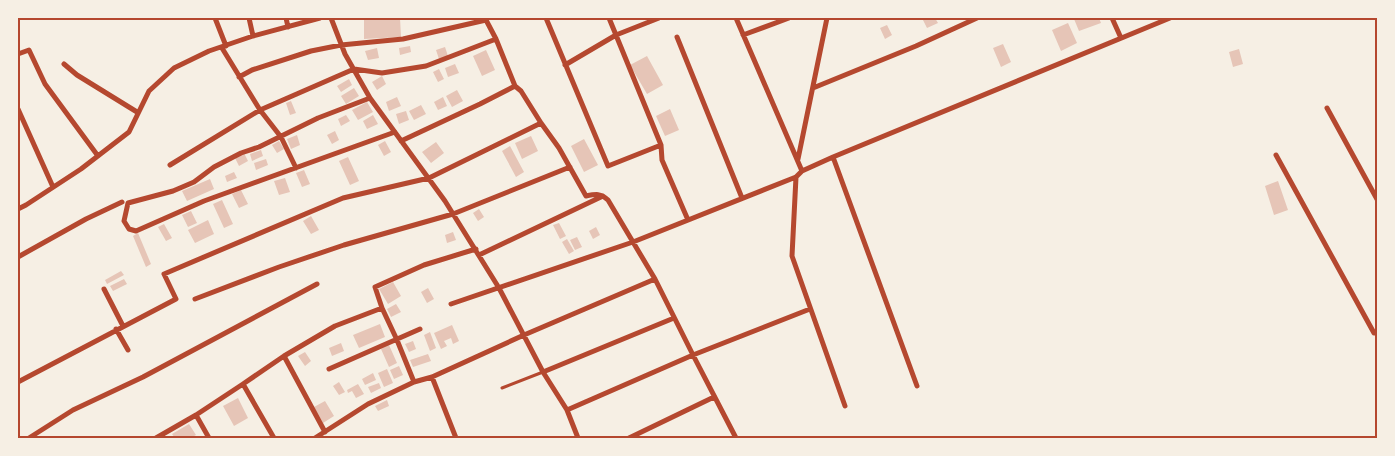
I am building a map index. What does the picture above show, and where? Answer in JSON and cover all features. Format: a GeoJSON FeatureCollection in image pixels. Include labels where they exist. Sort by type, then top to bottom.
{"type":"FeatureCollection","features":[{"type":"Feature","properties":{"kind":"street"},"geometry":{"type":"LineString","coordinates":[[216,18],[224,47],[239,77],[260,110],[281,137],[296,168]]}},
{"type":"Feature","properties":{"kind":"street"},"geometry":{"type":"LineString","coordinates":[[249,18],[254,36]]}},
{"type":"Feature","properties":{"kind":"street"},"geometry":{"type":"LineString","coordinates":[[286,18],[288,26]]}},
{"type":"Feature","properties":{"kind":"street"},"geometry":{"type":"LineString","coordinates":[[18,209],[98,156],[129,132],[137,112],[149,91],[174,68],[208,51],[319,18]]}},
{"type":"Feature","properties":{"kind":"street"},"geometry":{"type":"LineString","coordinates":[[331,18],[341,45],[370,98],[429,178],[476,249],[499,288],[543,372],[567,410],[578,438]]}},
{"type":"Feature","properties":{"kind":"street"},"geometry":{"type":"LineString","coordinates":[[546,18],[608,166],[661,145]]}},
{"type":"Feature","properties":{"kind":"street"},"geometry":{"type":"LineString","coordinates":[[608,18],[661,145],[662,160],[688,220]]}},
{"type":"Feature","properties":{"kind":"street"},"geometry":{"type":"LineString","coordinates":[[565,65],[616,35],[659,18]]}},
{"type":"Feature","properties":{"kind":"street"},"geometry":{"type":"LineString","coordinates":[[736,18],[802,171]]}},
{"type":"Feature","properties":{"kind":"street"},"geometry":{"type":"LineString","coordinates":[[743,35],[789,18]]}},
{"type":"Feature","properties":{"kind":"street"},"geometry":{"type":"LineString","coordinates":[[798,160],[827,18]]}},
{"type":"Feature","properties":{"kind":"street"},"geometry":{"type":"LineString","coordinates":[[813,88],[916,46],[977,18]]}},
{"type":"Feature","properties":{"kind":"street"},"geometry":{"type":"LineString","coordinates":[[1112,18],[1121,38]]}},
{"type":"Feature","properties":{"kind":"street"},"geometry":{"type":"LineString","coordinates":[[450,304],[633,242],[796,177],[802,171],[833,157],[1170,18]]}},
{"type":"Feature","properties":{"kind":"street"},"geometry":{"type":"LineString","coordinates":[[239,77],[252,70],[311,51],[341,45],[403,39],[486,20],[496,39],[515,86],[521,92],[570,167],[586,196],[597,194],[604,196],[633,242],[655,279],[692,356],[736,438]]}},
{"type":"Feature","properties":{"kind":"street"},"geometry":{"type":"LineString","coordinates":[[677,37],[742,198]]}},
{"type":"Feature","properties":{"kind":"street"},"geometry":{"type":"LineString","coordinates":[[170,165],[260,110],[354,69],[382,73],[426,66],[496,39]]}},
{"type":"Feature","properties":{"kind":"street"},"geometry":{"type":"LineString","coordinates":[[18,54],[29,50],[45,84],[98,156]]}},
{"type":"Feature","properties":{"kind":"street"},"geometry":{"type":"LineString","coordinates":[[64,64],[77,75],[137,112]]}},
{"type":"Feature","properties":{"kind":"street"},"geometry":{"type":"LineString","coordinates":[[401,141],[515,86]]}},
{"type":"Feature","properties":{"kind":"street"},"geometry":{"type":"LineString","coordinates":[[370,98],[318,118],[220,164],[194,182],[174,191],[128,203],[124,221],[129,229],[136,231],[204,201],[395,132]]}},
{"type":"Feature","properties":{"kind":"street"},"geometry":{"type":"LineString","coordinates":[[1327,108],[1378,201]]}},
{"type":"Feature","properties":{"kind":"street"},"geometry":{"type":"LineString","coordinates":[[18,109],[53,187]]}},
{"type":"Feature","properties":{"kind":"street"},"geometry":{"type":"LineString","coordinates":[[18,382],[176,299],[164,274],[343,198],[429,178],[541,123]]}},
{"type":"Feature","properties":{"kind":"street"},"geometry":{"type":"LineString","coordinates":[[1276,155],[1374,334],[1378,333]]}},
{"type":"Feature","properties":{"kind":"street"},"geometry":{"type":"LineString","coordinates":[[833,157],[917,386]]}},
{"type":"Feature","properties":{"kind":"street"},"geometry":{"type":"LineString","coordinates":[[194,299],[278,266],[453,214],[570,167]]}},
{"type":"Feature","properties":{"kind":"street"},"geometry":{"type":"LineString","coordinates":[[796,177],[792,256],[845,406]]}},
{"type":"Feature","properties":{"kind":"street"},"geometry":{"type":"LineString","coordinates":[[479,255],[604,196]]}},
{"type":"Feature","properties":{"kind":"street"},"geometry":{"type":"LineString","coordinates":[[18,257],[122,202]]}},
{"type":"Feature","properties":{"kind":"street"},"geometry":{"type":"LineString","coordinates":[[414,382],[375,287],[424,266],[476,249]]}},
{"type":"Feature","properties":{"kind":"street"},"geometry":{"type":"LineString","coordinates":[[316,438],[368,404],[414,382],[432,377],[655,279]]}},
{"type":"Feature","properties":{"kind":"street"},"geometry":{"type":"LineString","coordinates":[[29,438],[73,410],[143,377],[317,284]]}},
{"type":"Feature","properties":{"kind":"street"},"geometry":{"type":"LineString","coordinates":[[104,288],[123,326]]}},
{"type":"Feature","properties":{"kind":"street"},"geometry":{"type":"LineString","coordinates":[[156,438],[196,415],[284,356],[335,326],[382,308]]}},
{"type":"Feature","properties":{"kind":"street"},"geometry":{"type":"LineString","coordinates":[[567,410],[692,356],[810,309]]}},
{"type":"Feature","properties":{"kind":"street"},"geometry":{"type":"LineString","coordinates":[[543,372],[674,318]]}},
{"type":"Feature","properties":{"kind":"street"},"geometry":{"type":"LineString","coordinates":[[116,329],[128,350]]}},
{"type":"Feature","properties":{"kind":"street"},"geometry":{"type":"LineString","coordinates":[[329,369],[420,329]]}},
{"type":"Feature","properties":{"kind":"street"},"geometry":{"type":"LineString","coordinates":[[284,356],[325,432]]}},
{"type":"Feature","properties":{"kind":"street"},"geometry":{"type":"LineString","coordinates":[[432,377],[456,438]]}},
{"type":"Feature","properties":{"kind":"street"},"geometry":{"type":"LineString","coordinates":[[243,384],[274,438]]}},
{"type":"Feature","properties":{"kind":"street"},"geometry":{"type":"LineString","coordinates":[[629,438],[714,397]]}},
{"type":"Feature","properties":{"kind":"street"},"geometry":{"type":"LineString","coordinates":[[196,415],[209,438]]}},
{"type":"Feature","properties":{"kind":"lane"},"geometry":{"type":"LineString","coordinates":[[502,388],[543,372]]}},
{"type":"Feature","properties":{"kind":"building"},"geometry":{"type":"Polygon","coordinates":[[[364,18],[400,18],[401,37],[364,39],[364,18]]]}},
{"type":"Feature","properties":{"kind":"building"},"geometry":{"type":"Polygon","coordinates":[[[922,18],[935,18],[938,23],[927,28],[922,18]]]}},
{"type":"Feature","properties":{"kind":"building"},"geometry":{"type":"Polygon","coordinates":[[[1099,18],[1101,23],[1079,31],[1074,19],[1099,18]]]}},
{"type":"Feature","properties":{"kind":"building"},"geometry":{"type":"Polygon","coordinates":[[[1068,23],[1077,43],[1061,51],[1052,30],[1068,23]]]}},
{"type":"Feature","properties":{"kind":"building"},"geometry":{"type":"Polygon","coordinates":[[[887,25],[892,35],[885,39],[880,28],[887,25]]]}},
{"type":"Feature","properties":{"kind":"building"},"geometry":{"type":"Polygon","coordinates":[[[1003,44],[1011,62],[1001,67],[993,48],[1003,44]]]}},
{"type":"Feature","properties":{"kind":"building"},"geometry":{"type":"Polygon","coordinates":[[[410,46],[411,52],[400,55],[399,48],[410,46]]]}},
{"type":"Feature","properties":{"kind":"building"},"geometry":{"type":"Polygon","coordinates":[[[445,47],[448,56],[439,59],[436,50],[445,47]]]}},
{"type":"Feature","properties":{"kind":"building"},"geometry":{"type":"Polygon","coordinates":[[[377,48],[379,58],[368,60],[365,51],[377,48]]]}},
{"type":"Feature","properties":{"kind":"building"},"geometry":{"type":"Polygon","coordinates":[[[1239,49],[1243,64],[1233,67],[1229,52],[1239,49]]]}},
{"type":"Feature","properties":{"kind":"building"},"geometry":{"type":"Polygon","coordinates":[[[486,50],[495,70],[482,76],[473,56],[486,50]]]}},
{"type":"Feature","properties":{"kind":"building"},"geometry":{"type":"Polygon","coordinates":[[[647,56],[663,85],[647,94],[630,65],[647,56]]]}},
{"type":"Feature","properties":{"kind":"building"},"geometry":{"type":"Polygon","coordinates":[[[455,64],[459,73],[448,77],[445,68],[455,64]]]}},
{"type":"Feature","properties":{"kind":"building"},"geometry":{"type":"Polygon","coordinates":[[[439,69],[444,79],[438,82],[433,72],[439,69]]]}},
{"type":"Feature","properties":{"kind":"building"},"geometry":{"type":"Polygon","coordinates":[[[382,76],[386,84],[377,90],[372,82],[382,76]]]}},
{"type":"Feature","properties":{"kind":"building"},"geometry":{"type":"Polygon","coordinates":[[[349,79],[352,85],[341,92],[337,86],[349,79]]]}},
{"type":"Feature","properties":{"kind":"building"},"geometry":{"type":"Polygon","coordinates":[[[354,88],[359,96],[346,104],[341,96],[354,88]]]}},
{"type":"Feature","properties":{"kind":"building"},"geometry":{"type":"Polygon","coordinates":[[[457,90],[463,101],[452,107],[446,96],[457,90]]]}},
{"type":"Feature","properties":{"kind":"building"},"geometry":{"type":"Polygon","coordinates":[[[397,97],[401,106],[389,111],[386,102],[397,97]]]}},
{"type":"Feature","properties":{"kind":"building"},"geometry":{"type":"Polygon","coordinates":[[[443,97],[447,106],[438,110],[434,102],[443,97]]]}},
{"type":"Feature","properties":{"kind":"building"},"geometry":{"type":"Polygon","coordinates":[[[291,101],[296,113],[290,115],[286,103],[291,101]]]}},
{"type":"Feature","properties":{"kind":"building"},"geometry":{"type":"Polygon","coordinates":[[[367,102],[373,112],[358,120],[352,110],[367,102]]]}},
{"type":"Feature","properties":{"kind":"building"},"geometry":{"type":"Polygon","coordinates":[[[421,105],[426,114],[414,120],[409,111],[421,105]]]}},
{"type":"Feature","properties":{"kind":"building"},"geometry":{"type":"Polygon","coordinates":[[[670,109],[679,130],[665,136],[656,116],[670,109]]]}},
{"type":"Feature","properties":{"kind":"building"},"geometry":{"type":"Polygon","coordinates":[[[406,111],[409,120],[399,124],[396,114],[406,111]]]}},
{"type":"Feature","properties":{"kind":"building"},"geometry":{"type":"Polygon","coordinates":[[[346,115],[350,121],[341,126],[338,119],[346,115]]]}},
{"type":"Feature","properties":{"kind":"building"},"geometry":{"type":"Polygon","coordinates":[[[373,115],[378,124],[367,129],[363,121],[373,115]]]}},
{"type":"Feature","properties":{"kind":"building"},"geometry":{"type":"Polygon","coordinates":[[[335,131],[339,140],[332,144],[327,135],[335,131]]]}},
{"type":"Feature","properties":{"kind":"building"},"geometry":{"type":"Polygon","coordinates":[[[297,135],[300,145],[291,149],[287,139],[297,135]]]}},
{"type":"Feature","properties":{"kind":"building"},"geometry":{"type":"Polygon","coordinates":[[[531,136],[538,151],[522,159],[515,143],[531,136]]]}},
{"type":"Feature","properties":{"kind":"building"},"geometry":{"type":"Polygon","coordinates":[[[584,139],[598,165],[584,172],[571,146],[584,139]]]}},
{"type":"Feature","properties":{"kind":"building"},"geometry":{"type":"Polygon","coordinates":[[[279,141],[284,149],[277,153],[272,145],[279,141]]]}},
{"type":"Feature","properties":{"kind":"building"},"geometry":{"type":"Polygon","coordinates":[[[385,141],[391,152],[384,156],[378,145],[385,141]]]}},
{"type":"Feature","properties":{"kind":"building"},"geometry":{"type":"Polygon","coordinates":[[[436,142],[444,153],[431,163],[422,152],[436,142]]]}},
{"type":"Feature","properties":{"kind":"building"},"geometry":{"type":"Polygon","coordinates":[[[510,146],[524,172],[516,177],[502,151],[510,146]]]}},
{"type":"Feature","properties":{"kind":"building"},"geometry":{"type":"Polygon","coordinates":[[[261,150],[263,156],[252,161],[250,154],[261,150]]]}},
{"type":"Feature","properties":{"kind":"building"},"geometry":{"type":"Polygon","coordinates":[[[244,153],[248,161],[239,166],[235,158],[244,153]]]}},
{"type":"Feature","properties":{"kind":"building"},"geometry":{"type":"Polygon","coordinates":[[[348,157],[359,181],[350,185],[339,161],[348,157]]]}},
{"type":"Feature","properties":{"kind":"building"},"geometry":{"type":"Polygon","coordinates":[[[266,159],[268,165],[256,170],[254,163],[266,159]]]}},
{"type":"Feature","properties":{"kind":"building"},"geometry":{"type":"Polygon","coordinates":[[[304,170],[310,184],[302,187],[296,173],[304,170]]]}},
{"type":"Feature","properties":{"kind":"building"},"geometry":{"type":"Polygon","coordinates":[[[234,172],[237,178],[227,182],[225,176],[234,172]]]}},
{"type":"Feature","properties":{"kind":"building"},"geometry":{"type":"Polygon","coordinates":[[[285,178],[290,192],[279,195],[274,181],[285,178]]]}},
{"type":"Feature","properties":{"kind":"building"},"geometry":{"type":"Polygon","coordinates":[[[210,179],[214,189],[187,201],[182,191],[210,179]]]}},
{"type":"Feature","properties":{"kind":"building"},"geometry":{"type":"Polygon","coordinates":[[[1278,181],[1288,210],[1274,215],[1265,186],[1278,181]]]}},
{"type":"Feature","properties":{"kind":"building"},"geometry":{"type":"Polygon","coordinates":[[[241,190],[248,204],[239,208],[232,194],[241,190]]]}},
{"type":"Feature","properties":{"kind":"building"},"geometry":{"type":"Polygon","coordinates":[[[222,200],[233,224],[224,228],[213,204],[222,200]]]}},
{"type":"Feature","properties":{"kind":"building"},"geometry":{"type":"Polygon","coordinates":[[[479,209],[484,217],[478,221],[473,213],[479,209]]]}},
{"type":"Feature","properties":{"kind":"building"},"geometry":{"type":"Polygon","coordinates":[[[191,211],[197,223],[188,227],[182,215],[191,211]]]}},
{"type":"Feature","properties":{"kind":"building"},"geometry":{"type":"Polygon","coordinates":[[[311,216],[319,230],[311,234],[303,221],[311,216]]]}},
{"type":"Feature","properties":{"kind":"building"},"geometry":{"type":"Polygon","coordinates":[[[208,220],[214,234],[195,243],[188,230],[208,220]]]}},
{"type":"Feature","properties":{"kind":"building"},"geometry":{"type":"Polygon","coordinates":[[[559,223],[566,236],[560,239],[553,225],[559,223]]]}},
{"type":"Feature","properties":{"kind":"building"},"geometry":{"type":"Polygon","coordinates":[[[164,224],[172,238],[166,241],[158,227],[164,224]]]}},
{"type":"Feature","properties":{"kind":"building"},"geometry":{"type":"Polygon","coordinates":[[[596,227],[600,235],[593,239],[589,231],[596,227]]]}},
{"type":"Feature","properties":{"kind":"building"},"geometry":{"type":"Polygon","coordinates":[[[453,232],[456,240],[447,243],[445,235],[453,232]]]}},
{"type":"Feature","properties":{"kind":"building"},"geometry":{"type":"Polygon","coordinates":[[[138,233],[151,264],[146,267],[133,236],[138,233]]]}},
{"type":"Feature","properties":{"kind":"building"},"geometry":{"type":"Polygon","coordinates":[[[577,237],[582,247],[575,250],[570,240],[577,237]]]}},
{"type":"Feature","properties":{"kind":"building"},"geometry":{"type":"Polygon","coordinates":[[[567,239],[574,251],[569,254],[562,242],[567,239]]]}},
{"type":"Feature","properties":{"kind":"building"},"geometry":{"type":"Polygon","coordinates":[[[121,271],[124,275],[107,284],[105,280],[121,271]]]}},
{"type":"Feature","properties":{"kind":"building"},"geometry":{"type":"Polygon","coordinates":[[[124,279],[127,284],[113,291],[110,286],[124,279]]]}},
{"type":"Feature","properties":{"kind":"building"},"geometry":{"type":"Polygon","coordinates":[[[393,282],[401,296],[388,304],[379,289],[393,282]]]}},
{"type":"Feature","properties":{"kind":"building"},"geometry":{"type":"Polygon","coordinates":[[[428,288],[434,299],[427,303],[421,292],[428,288]]]}},
{"type":"Feature","properties":{"kind":"building"},"geometry":{"type":"Polygon","coordinates":[[[396,304],[401,312],[391,317],[387,309],[396,304]]]}},
{"type":"Feature","properties":{"kind":"building"},"geometry":{"type":"Polygon","coordinates":[[[380,324],[385,337],[359,348],[353,335],[380,324]]]}},
{"type":"Feature","properties":{"kind":"building"},"geometry":{"type":"Polygon","coordinates":[[[452,325],[459,341],[453,344],[451,338],[444,341],[447,346],[441,349],[434,333],[452,325]]]}},
{"type":"Feature","properties":{"kind":"building"},"geometry":{"type":"Polygon","coordinates":[[[430,332],[436,348],[430,351],[424,335],[430,332]]]}},
{"type":"Feature","properties":{"kind":"building"},"geometry":{"type":"Polygon","coordinates":[[[413,341],[416,349],[409,352],[405,344],[413,341]]]}},
{"type":"Feature","properties":{"kind":"building"},"geometry":{"type":"Polygon","coordinates":[[[341,343],[344,351],[332,356],[329,348],[341,343]]]}},
{"type":"Feature","properties":{"kind":"building"},"geometry":{"type":"Polygon","coordinates":[[[389,345],[397,363],[389,367],[381,349],[389,345]]]}},
{"type":"Feature","properties":{"kind":"building"},"geometry":{"type":"Polygon","coordinates":[[[305,352],[311,361],[305,366],[298,356],[305,352]]]}},
{"type":"Feature","properties":{"kind":"building"},"geometry":{"type":"Polygon","coordinates":[[[428,354],[431,361],[413,367],[410,360],[428,354]]]}},
{"type":"Feature","properties":{"kind":"building"},"geometry":{"type":"Polygon","coordinates":[[[399,366],[403,375],[394,379],[390,370],[399,366]]]}},
{"type":"Feature","properties":{"kind":"building"},"geometry":{"type":"Polygon","coordinates":[[[387,369],[393,383],[384,387],[378,373],[387,369]]]}},
{"type":"Feature","properties":{"kind":"building"},"geometry":{"type":"Polygon","coordinates":[[[373,373],[376,380],[365,385],[362,379],[373,373]]]}},
{"type":"Feature","properties":{"kind":"building"},"geometry":{"type":"Polygon","coordinates":[[[339,382],[345,392],[339,395],[333,386],[339,382]]]}},
{"type":"Feature","properties":{"kind":"building"},"geometry":{"type":"Polygon","coordinates":[[[379,383],[381,388],[371,393],[368,387],[379,383]]]}},
{"type":"Feature","properties":{"kind":"building"},"geometry":{"type":"Polygon","coordinates":[[[358,384],[364,394],[356,398],[352,391],[348,393],[347,390],[358,384]]]}},
{"type":"Feature","properties":{"kind":"building"},"geometry":{"type":"Polygon","coordinates":[[[238,398],[248,418],[234,426],[223,406],[238,398]]]}},
{"type":"Feature","properties":{"kind":"building"},"geometry":{"type":"Polygon","coordinates":[[[387,400],[389,406],[378,411],[375,406],[387,400]]]}},
{"type":"Feature","properties":{"kind":"building"},"geometry":{"type":"Polygon","coordinates":[[[325,401],[334,416],[323,423],[314,407],[325,401]]]}},
{"type":"Feature","properties":{"kind":"building"},"geometry":{"type":"Polygon","coordinates":[[[189,424],[196,435],[190,438],[175,438],[172,434],[189,424]]]}}]}
